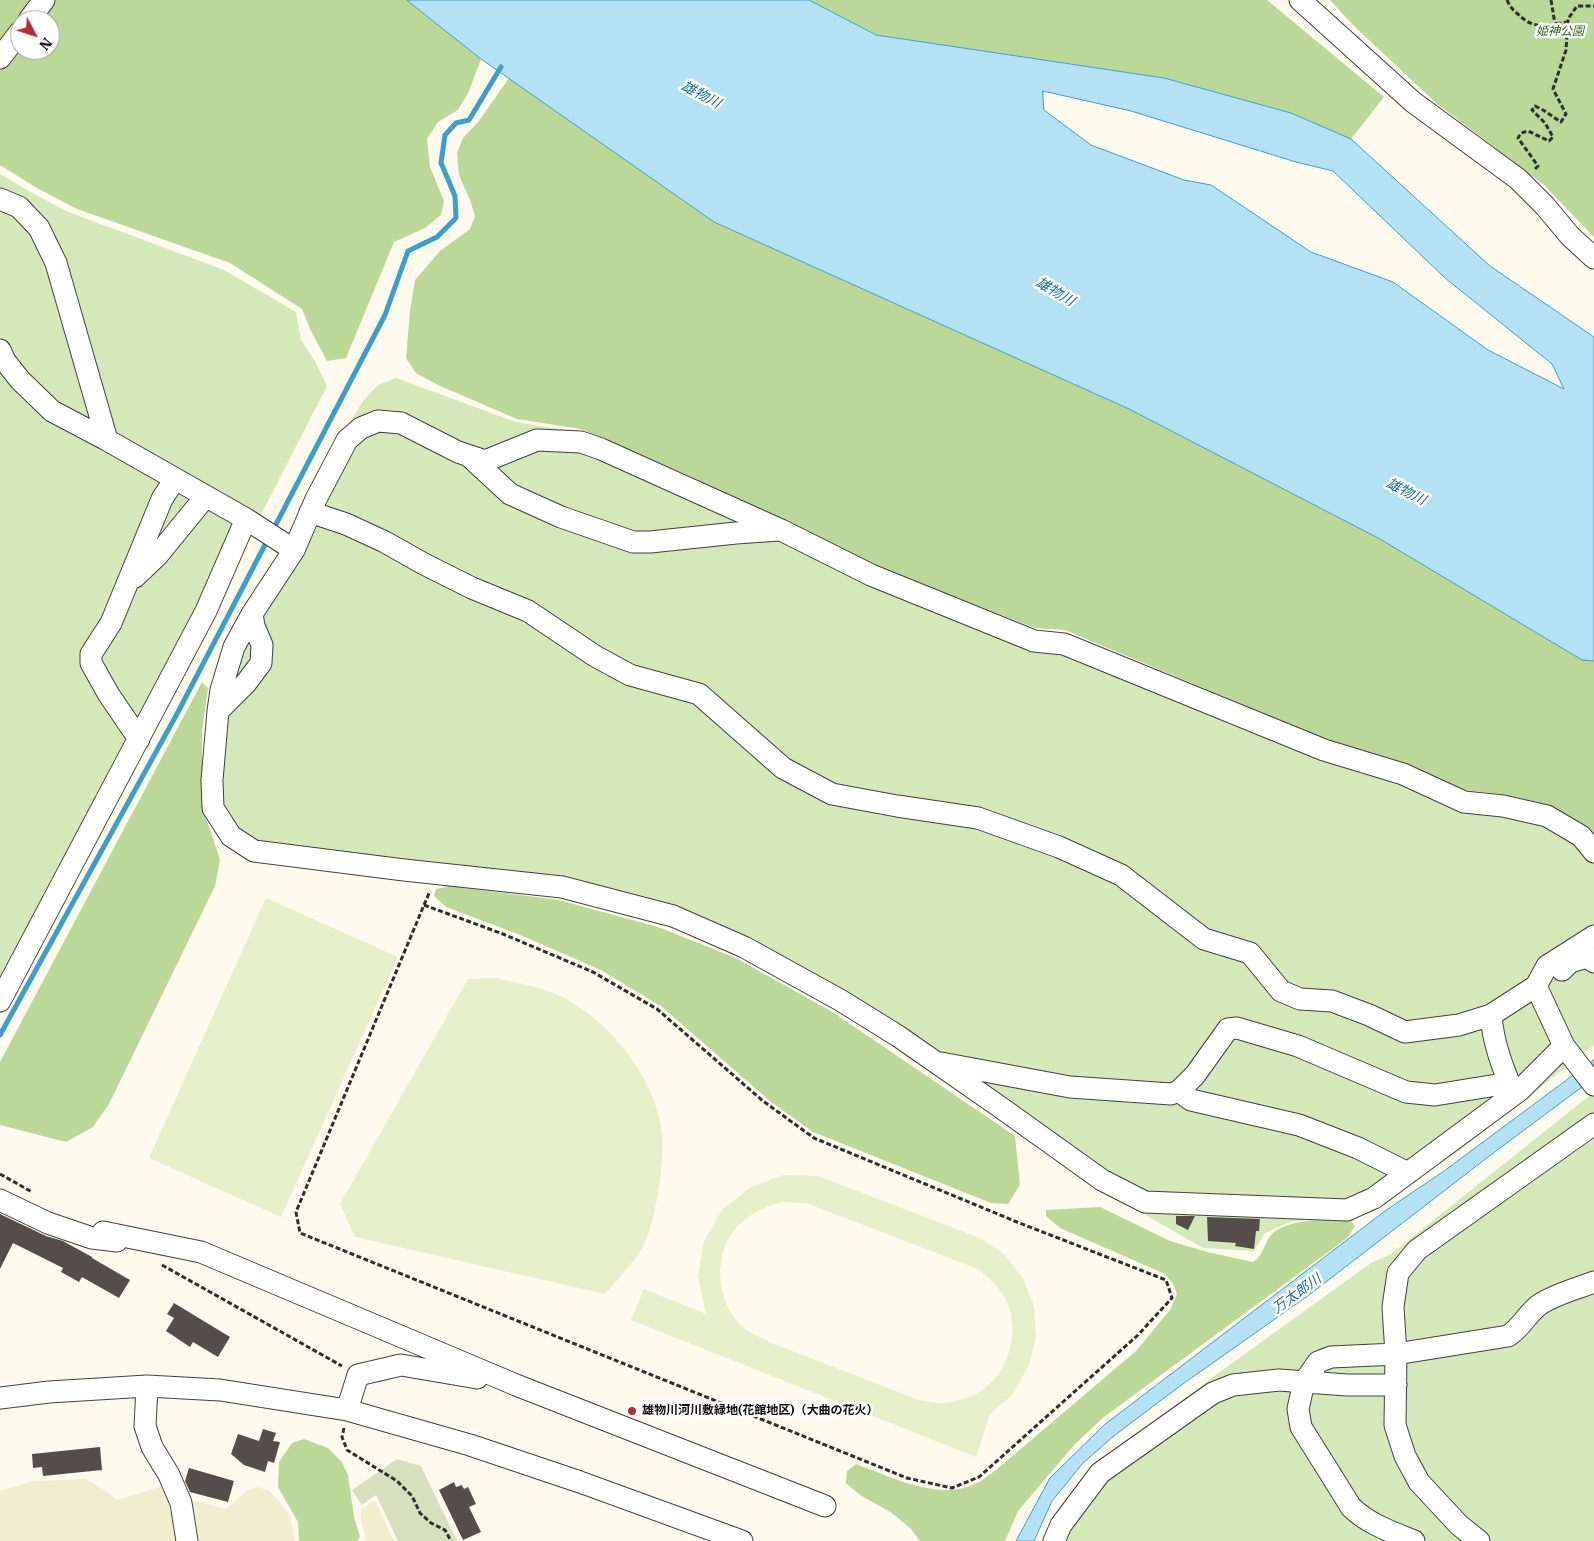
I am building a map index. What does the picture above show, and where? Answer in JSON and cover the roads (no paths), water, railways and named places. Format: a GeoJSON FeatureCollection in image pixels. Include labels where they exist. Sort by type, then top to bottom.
{"type":"FeatureCollection","features":[{"type":"Feature","properties":{"kind":"street"},"geometry":{"type":"LineString","coordinates":[[1300,0],[1413,102],[1518,179],[1546,206],[1570,236],[1594,258]]}},
{"type":"Feature","properties":{"kind":"street"},"geometry":{"type":"LineString","coordinates":[[0,58],[10,45]]}},
{"type":"Feature","properties":{"kind":"street"},"geometry":{"type":"LineString","coordinates":[[0,199],[19,207],[39,228],[56,263],[107,440]]}},
{"type":"Feature","properties":{"kind":"street"},"geometry":{"type":"LineString","coordinates":[[0,350],[5,361],[20,380],[52,411],[206,496],[292,549]]}},
{"type":"Feature","properties":{"kind":"street"},"geometry":{"type":"LineString","coordinates":[[1565,1046],[1408,1173],[1374,1198],[1347,1210],[1146,1202],[1102,1180],[898,1036],[840,1000],[744,948],[673,916],[562,887],[437,874],[254,851],[232,836],[213,808],[213,756],[221,690],[234,647],[292,549],[347,440],[361,428],[378,421],[401,423],[458,452],[484,460],[537,440],[581,442],[601,449],[781,530],[871,575],[1034,641],[1064,644],[1324,750],[1403,774],[1464,802],[1503,806],[1547,816],[1582,836],[1594,852]]}},
{"type":"Feature","properties":{"kind":"street"},"geometry":{"type":"LineString","coordinates":[[468,456],[510,494],[561,517],[633,542],[781,530]]}},
{"type":"Feature","properties":{"kind":"street"},"geometry":{"type":"LineString","coordinates":[[139,739],[109,695],[91,663],[91,654],[111,623],[162,499],[175,479]]}},
{"type":"Feature","properties":{"kind":"street"},"geometry":{"type":"LineString","coordinates":[[129,583],[157,556],[206,496]]}},
{"type":"Feature","properties":{"kind":"street"},"geometry":{"type":"LineString","coordinates":[[310,512],[354,527],[472,588],[528,611],[595,656],[630,675],[699,694],[783,768],[832,794],[978,818],[1059,847],[1121,874],[1204,939],[1250,953],[1281,991],[1300,1000],[1332,1001],[1370,1015],[1406,1032],[1460,1025],[1490,1015],[1537,990],[1570,962],[1588,957],[1594,962]]}},
{"type":"Feature","properties":{"kind":"street"},"geometry":{"type":"LineString","coordinates":[[0,1001],[10,968],[139,739],[254,524]]}},
{"type":"Feature","properties":{"kind":"street"},"geometry":{"type":"LineString","coordinates":[[218,711],[246,683],[261,663],[262,645],[254,626],[252,614]]}},
{"type":"Feature","properties":{"kind":"street"},"geometry":{"type":"LineString","coordinates":[[1594,936],[1547,966],[1537,990],[1565,1046],[1594,1084]]}},
{"type":"Feature","properties":{"kind":"street"},"geometry":{"type":"LineString","coordinates":[[1490,1015],[1492,1034],[1512,1089]]}},
{"type":"Feature","properties":{"kind":"street"},"geometry":{"type":"LineString","coordinates":[[935,1062],[1070,1086],[1171,1094],[1179,1091],[1194,1074],[1228,1029],[1237,1028],[1298,1046],[1406,1092],[1435,1095],[1512,1089]]}},
{"type":"Feature","properties":{"kind":"street"},"geometry":{"type":"LineString","coordinates":[[1179,1091],[1191,1100],[1300,1125],[1358,1148],[1408,1173]]}},
{"type":"Feature","properties":{"kind":"street"},"geometry":{"type":"LineString","coordinates":[[1479,1541],[1459,1525],[1419,1482],[1405,1456],[1395,1425],[1396,1354],[1393,1307],[1398,1273],[1417,1250],[1594,1124]]}},
{"type":"Feature","properties":{"kind":"street"},"geometry":{"type":"LineString","coordinates":[[0,1200],[48,1223],[92,1238],[111,1236],[201,1252],[516,1385],[824,1506]]}},
{"type":"Feature","properties":{"kind":"street"},"geometry":{"type":"LineString","coordinates":[[1414,1541],[1390,1532],[1360,1517],[1351,1507],[1301,1427],[1298,1408],[1304,1382],[1318,1362],[1331,1356],[1396,1354],[1508,1336],[1517,1330],[1538,1306],[1555,1296],[1594,1282]]}},
{"type":"Feature","properties":{"kind":"street"},"geometry":{"type":"LineString","coordinates":[[347,1410],[358,1375],[401,1365],[516,1385]]}},
{"type":"Feature","properties":{"kind":"street"},"geometry":{"type":"LineString","coordinates":[[1054,1541],[1061,1525],[1100,1473],[1213,1393],[1233,1385],[1279,1380],[1348,1385],[1396,1385]]}},
{"type":"Feature","properties":{"kind":"street"},"geometry":{"type":"LineString","coordinates":[[146,1386],[145,1426],[152,1447],[169,1475],[180,1503],[187,1541]]}},
{"type":"Feature","properties":{"kind":"street"},"geometry":{"type":"LineString","coordinates":[[0,1398],[49,1392],[146,1386],[220,1390],[347,1410],[479,1448],[580,1482],[732,1539]]}},
{"type":"Feature","properties":{"kind":"water","name":"雄物川"},"geometry":{"type":"Polygon","coordinates":[[[407,0],[809,0],[876,35],[1164,78],[1291,113],[1351,139],[1490,266],[1594,337],[1594,661],[1582,660],[1380,539],[1129,409],[714,222],[481,59],[407,0]],[[1043,91],[1044,110],[1091,145],[1184,180],[1211,185],[1311,252],[1393,282],[1488,350],[1564,389],[1552,364],[1445,278],[1333,171],[1296,162],[1131,111],[1043,91]]]}},
{"type":"Feature","properties":{"kind":"water","name":"万太郎川"},"geometry":{"type":"Polygon","coordinates":[[[1594,1060],[1594,1078],[1309,1295],[1180,1386],[1115,1435],[1083,1463],[1052,1501],[1034,1541],[1016,1541],[1050,1478],[1104,1425],[1385,1211],[1444,1171],[1594,1060]]]}},
{"type":"Feature","properties":{"kind":"waterway"},"geometry":{"type":"LineString","coordinates":[[273,530],[385,315],[408,251],[437,237],[456,218],[455,196],[441,163],[445,135],[456,123],[469,120],[501,67]]}},
{"type":"Feature","properties":{"kind":"waterway"},"geometry":{"type":"LineString","coordinates":[[0,1035],[178,712],[268,539]]}},
{"type":"Feature","properties":{"kind":"place","name":"雄物川河川敷緑地(花館地区)（大曲の花火）"},"geometry":{"type":"Point","coordinates":[632,1411]}},
{"type":"Feature","properties":{"kind":"park label","name":"姫神公園"},"geometry":{"type":"Point","coordinates":[1560,32]}}]}
